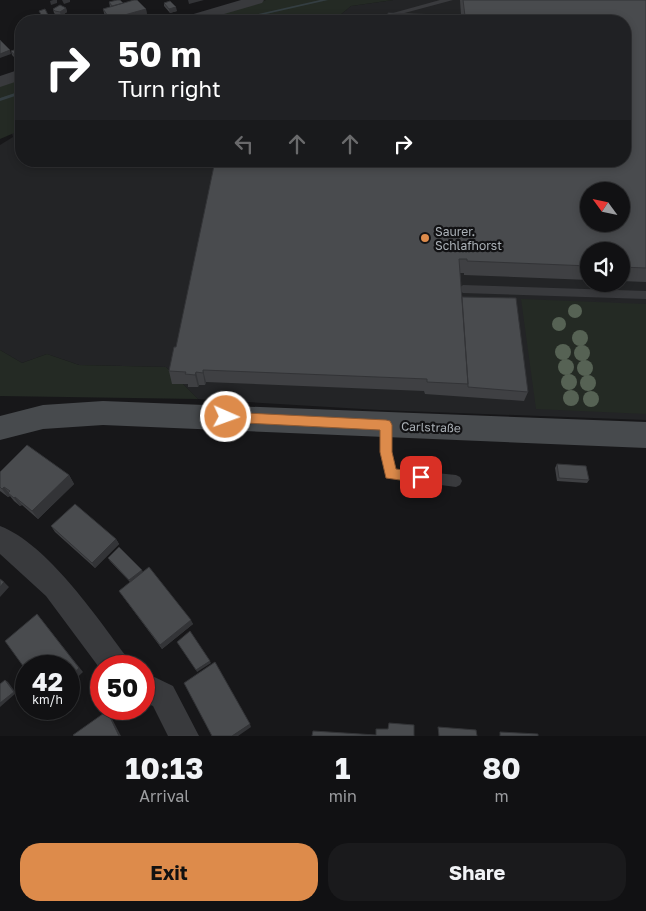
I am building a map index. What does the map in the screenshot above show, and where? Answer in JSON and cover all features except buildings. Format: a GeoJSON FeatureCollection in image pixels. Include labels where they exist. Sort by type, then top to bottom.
{"type":"FeatureCollection","features":[{"type":"Feature","properties":{"kind":"main road","name":"Carlstraße"},"geometry":{"type":"LineString","coordinates":[[4,426],[43,417],[103,413],[244,417],[386,425],[646,435]]}},
{"type":"Feature","properties":{"kind":"street"},"geometry":{"type":"LineString","coordinates":[[205,15],[258,0]]}},
{"type":"Feature","properties":{"kind":"street"},"geometry":{"type":"LineString","coordinates":[[0,82],[15,76]]}},
{"type":"Feature","properties":{"kind":"street"},"geometry":{"type":"LineString","coordinates":[[0,538],[56,587],[108,655]]}},
{"type":"Feature","properties":{"kind":"street"},"geometry":{"type":"LineString","coordinates":[[155,692],[163,696],[184,736]]}},
{"type":"Feature","properties":{"kind":"lane"},"geometry":{"type":"LineString","coordinates":[[397,13],[449,0]]}},
{"type":"Feature","properties":{"kind":"lane"},"geometry":{"type":"LineString","coordinates":[[463,289],[646,295]]}},
{"type":"Feature","properties":{"kind":"lane"},"geometry":{"type":"LineString","coordinates":[[386,425],[386,452],[391,474],[456,481]]}},
{"type":"Feature","properties":{"kind":"shaded area"},"geometry":{"type":"Polygon","coordinates":[[[266,0],[393,0],[351,6],[340,15],[215,15],[266,0]]]}},
{"type":"Feature","properties":{"kind":"shaded area"},"geometry":{"type":"Polygon","coordinates":[[[393,0],[646,0],[646,420],[379,410],[198,399],[166,367],[79,365],[47,354],[22,363],[0,350],[0,145],[13,137],[12,133],[15,132],[15,167],[631,167],[631,15],[340,15],[351,6],[393,0]]]}},
{"type":"Feature","properties":{"kind":"shaded area"},"geometry":{"type":"Polygon","coordinates":[[[15,79],[15,133],[0,139],[0,85],[15,79]]]}},
{"type":"Feature","properties":{"kind":"shaded area"},"geometry":{"type":"Polygon","coordinates":[[[521,299],[646,304],[646,414],[536,409],[521,299]]]}},
{"type":"Feature","properties":{"kind":"shaded area"},"geometry":{"type":"Polygon","coordinates":[[[0,350],[22,363],[47,354],[79,365],[166,367],[198,399],[0,396],[0,350]]]}},
{"type":"Feature","properties":{"kind":"waterway"},"geometry":{"type":"LineString","coordinates":[[257,15],[326,0]]}},
{"type":"Feature","properties":{"kind":"waterway"},"geometry":{"type":"LineString","coordinates":[[0,100],[15,94]]}},
{"type":"Feature","properties":{"kind":"place","name":"Saurer. Schlafhorst"},"geometry":{"type":"Point","coordinates":[425,238]}},
{"type":"Feature","properties":{"kind":"route"},"geometry":{"type":"LineString","coordinates":[[226,417],[386,425],[386,452],[391,474],[421,477]]}}]}
